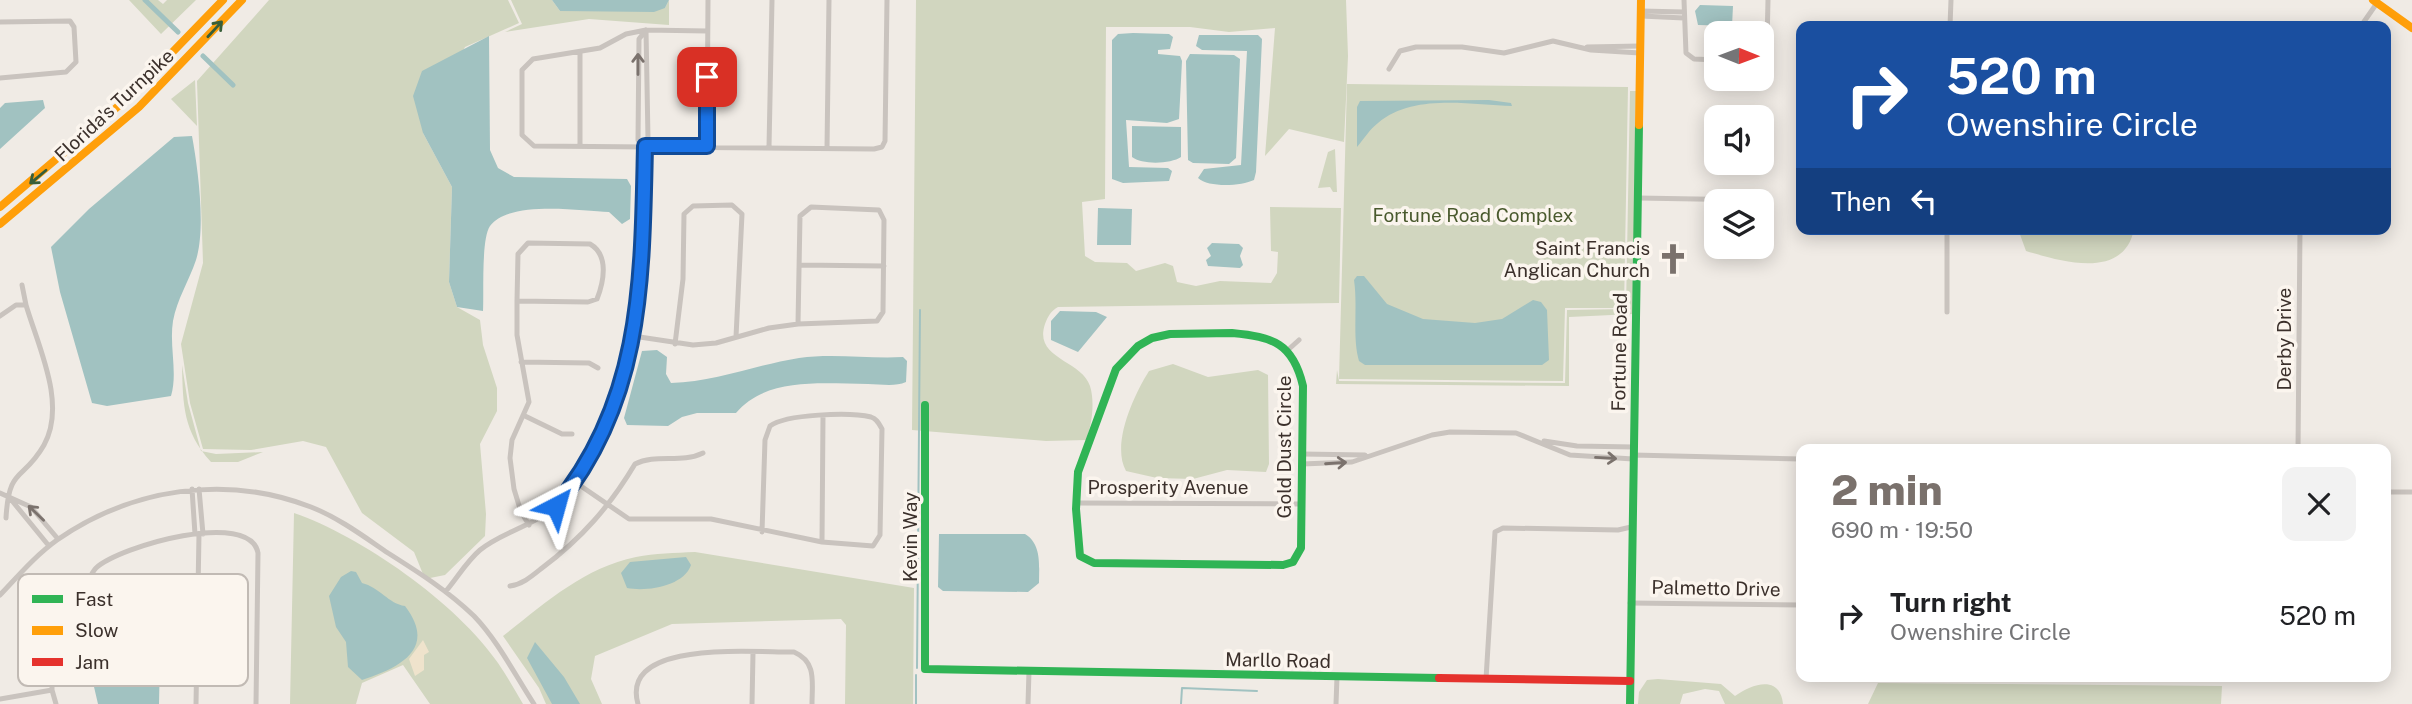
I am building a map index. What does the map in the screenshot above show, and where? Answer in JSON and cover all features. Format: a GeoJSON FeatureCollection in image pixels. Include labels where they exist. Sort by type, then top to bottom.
{"type":"FeatureCollection","features":[{"type":"Feature","properties":{"kind":"main road","name":"Florida's Turnpike"},"geometry":{"type":"LineString","coordinates":[[0,207],[129,97],[223,0]]}},
{"type":"Feature","properties":{"kind":"main road","name":"Florida's Turnpike"},"geometry":{"type":"LineString","coordinates":[[0,225],[139,107],[242,0]]}},
{"type":"Feature","properties":{"kind":"main road","name":"Fortune Road"},"geometry":{"type":"LineString","coordinates":[[1630,704],[1641,0]]}},
{"type":"Feature","properties":{"kind":"main road"},"geometry":{"type":"LineString","coordinates":[[2375,2],[2412,28]]}},
{"type":"Feature","properties":{"kind":"main road","name":"Gold Dust Circle"},"geometry":{"type":"LineString","coordinates":[[1170,334],[1254,335],[1273,339],[1289,349],[1298,361],[1303,378],[1302,454],[1298,555],[1288,564],[1088,562],[1080,556],[1077,547],[1079,471],[1091,441],[1105,387],[1135,347],[1153,337],[1170,334]]}},
{"type":"Feature","properties":{"kind":"main road","name":"Kevin Way"},"geometry":{"type":"LineString","coordinates":[[925,669],[926,405]]}},
{"type":"Feature","properties":{"kind":"main road","name":"Marllo Road"},"geometry":{"type":"LineString","coordinates":[[925,669],[1630,681]]}},
{"type":"Feature","properties":{"kind":"street"},"geometry":{"type":"LineString","coordinates":[[707,146],[708,0]]}},
{"type":"Feature","properties":{"kind":"street"},"geometry":{"type":"LineString","coordinates":[[769,147],[772,0]]}},
{"type":"Feature","properties":{"kind":"street"},"geometry":{"type":"LineString","coordinates":[[827,148],[829,0]]}},
{"type":"Feature","properties":{"kind":"street"},"geometry":{"type":"LineString","coordinates":[[707,31],[646,30],[626,34],[600,48],[533,59],[526,63],[522,70],[522,135],[534,146],[882,147],[885,141],[887,0]]}},
{"type":"Feature","properties":{"kind":"street"},"geometry":{"type":"LineString","coordinates":[[1684,0],[1683,45],[1688,55],[1694,59],[1704,59]]}},
{"type":"Feature","properties":{"kind":"street"},"geometry":{"type":"LineString","coordinates":[[1768,0],[1768,21]]}},
{"type":"Feature","properties":{"kind":"street"},"geometry":{"type":"LineString","coordinates":[[1950,21],[1951,0]]}},
{"type":"Feature","properties":{"kind":"street"},"geometry":{"type":"LineString","coordinates":[[2364,21],[2375,2]]}},
{"type":"Feature","properties":{"kind":"street"},"geometry":{"type":"LineString","coordinates":[[1641,14],[1684,15]]}},
{"type":"Feature","properties":{"kind":"street"},"geometry":{"type":"LineString","coordinates":[[0,22],[70,21],[74,27],[76,62],[66,72],[0,78]]}},
{"type":"Feature","properties":{"kind":"street"},"geometry":{"type":"LineString","coordinates":[[645,146],[638,140],[638,86],[639,39],[646,30]]}},
{"type":"Feature","properties":{"kind":"street"},"geometry":{"type":"LineString","coordinates":[[446,591],[481,549],[529,525],[556,506],[594,455],[608,422],[633,336],[643,274],[649,86],[646,30]]}},
{"type":"Feature","properties":{"kind":"street"},"geometry":{"type":"LineString","coordinates":[[1389,69],[1401,51],[1416,47],[1462,47],[1504,53],[1553,41],[1587,47],[1640,50]]}},
{"type":"Feature","properties":{"kind":"street"},"geometry":{"type":"LineString","coordinates":[[580,53],[580,145]]}},
{"type":"Feature","properties":{"kind":"street"},"geometry":{"type":"LineString","coordinates":[[638,86],[649,86]]}},
{"type":"Feature","properties":{"kind":"street"},"geometry":{"type":"LineString","coordinates":[[1637,198],[1704,199]]}},
{"type":"Feature","properties":{"kind":"street"},"geometry":{"type":"LineString","coordinates":[[675,344],[682,279],[684,214],[693,206],[732,205],[742,215],[736,337]]}},
{"type":"Feature","properties":{"kind":"street"},"geometry":{"type":"LineString","coordinates":[[633,336],[675,344],[716,343],[798,324],[877,321],[883,313],[884,265],[884,220],[879,210],[811,207],[800,216],[798,324]]}},
{"type":"Feature","properties":{"kind":"street"},"geometry":{"type":"LineString","coordinates":[[1947,235],[1947,312]]}},
{"type":"Feature","properties":{"kind":"street","name":"Derby Drive"},"geometry":{"type":"LineString","coordinates":[[2298,444],[2300,235]]}},
{"type":"Feature","properties":{"kind":"street"},"geometry":{"type":"LineString","coordinates":[[517,301],[588,302],[597,299],[603,258],[599,249],[590,244],[528,243],[518,254],[517,301],[521,362],[528,393],[525,416],[513,440],[510,458],[514,489],[521,512],[529,525]]}},
{"type":"Feature","properties":{"kind":"street"},"geometry":{"type":"LineString","coordinates":[[799,265],[884,265]]}},
{"type":"Feature","properties":{"kind":"street"},"geometry":{"type":"LineString","coordinates":[[6,517],[4,494],[14,476],[44,445],[53,416],[52,397],[22,285]]}},
{"type":"Feature","properties":{"kind":"street"},"geometry":{"type":"LineString","coordinates":[[0,316],[16,305],[26,305]]}},
{"type":"Feature","properties":{"kind":"street"},"geometry":{"type":"LineString","coordinates":[[1289,349],[1299,340]]}},
{"type":"Feature","properties":{"kind":"street"},"geometry":{"type":"LineString","coordinates":[[521,362],[589,363],[598,368]]}},
{"type":"Feature","properties":{"kind":"street"},"geometry":{"type":"LineString","coordinates":[[525,416],[562,434],[572,435]]}},
{"type":"Feature","properties":{"kind":"street"},"geometry":{"type":"LineString","coordinates":[[575,482],[629,519],[711,519],[762,532],[864,548],[878,541],[882,429],[879,422],[871,417],[823,416],[774,423],[766,431],[762,532]]}},
{"type":"Feature","properties":{"kind":"street"},"geometry":{"type":"LineString","coordinates":[[822,542],[823,416]]}},
{"type":"Feature","properties":{"kind":"street"},"geometry":{"type":"LineString","coordinates":[[1302,464],[1343,463],[1442,433],[1517,433],[1570,455],[1586,457],[1633,454],[1796,459]]}},
{"type":"Feature","properties":{"kind":"street"},"geometry":{"type":"LineString","coordinates":[[1534,439],[1633,454]]}},
{"type":"Feature","properties":{"kind":"street"},"geometry":{"type":"LineString","coordinates":[[1586,457],[1587,446]]}},
{"type":"Feature","properties":{"kind":"street"},"geometry":{"type":"LineString","coordinates":[[510,586],[529,578],[576,541],[608,505],[635,464],[648,459],[692,459],[703,453]]}},
{"type":"Feature","properties":{"kind":"street"},"geometry":{"type":"LineString","coordinates":[[1302,454],[1368,455]]}},
{"type":"Feature","properties":{"kind":"street"},"geometry":{"type":"LineString","coordinates":[[196,489],[198,574]]}},
{"type":"Feature","properties":{"kind":"street"},"geometry":{"type":"LineString","coordinates":[[21,574],[58,539],[93,518],[145,497],[196,489],[250,491],[312,507],[342,521],[446,591],[475,618],[534,704]]}},
{"type":"Feature","properties":{"kind":"street"},"geometry":{"type":"LineString","coordinates":[[2391,492],[2412,492]]}},
{"type":"Feature","properties":{"kind":"street"},"geometry":{"type":"LineString","coordinates":[[4,494],[36,512],[58,539]]}},
{"type":"Feature","properties":{"kind":"street"},"geometry":{"type":"LineString","coordinates":[[4,494],[49,546]]}},
{"type":"Feature","properties":{"kind":"street","name":"Prosperity Avenue"},"geometry":{"type":"LineString","coordinates":[[1077,503],[1301,504]]}},
{"type":"Feature","properties":{"kind":"street"},"geometry":{"type":"LineString","coordinates":[[1486,679],[1495,532],[1503,528],[1618,530],[1632,527]]}},
{"type":"Feature","properties":{"kind":"street"},"geometry":{"type":"LineString","coordinates":[[92,574],[95,568],[149,543],[199,534],[245,535],[257,545],[256,704]]}},
{"type":"Feature","properties":{"kind":"street"},"geometry":{"type":"LineString","coordinates":[[0,595],[18,577]]}},
{"type":"Feature","properties":{"kind":"street","name":"Palmetto Drive"},"geometry":{"type":"LineString","coordinates":[[1630,603],[1796,605]]}},
{"type":"Feature","properties":{"kind":"street"},"geometry":{"type":"LineString","coordinates":[[638,704],[639,681],[648,667],[661,660],[699,653],[794,652],[806,657],[812,669],[812,704]]}},
{"type":"Feature","properties":{"kind":"street"},"geometry":{"type":"LineString","coordinates":[[752,704],[753,653]]}},
{"type":"Feature","properties":{"kind":"street"},"geometry":{"type":"LineString","coordinates":[[1028,704],[1029,671]]}},
{"type":"Feature","properties":{"kind":"street"},"geometry":{"type":"LineString","coordinates":[[1336,704],[1337,677]]}},
{"type":"Feature","properties":{"kind":"street"},"geometry":{"type":"LineString","coordinates":[[52,686],[56,704]]}},
{"type":"Feature","properties":{"kind":"street"},"geometry":{"type":"LineString","coordinates":[[196,686],[196,704]]}},
{"type":"Feature","properties":{"kind":"street"},"geometry":{"type":"LineString","coordinates":[[0,699],[52,690]]}},
{"type":"Feature","properties":{"kind":"green space"},"geometry":{"type":"Polygon","coordinates":[[[129,0],[158,0],[163,4],[167,0],[196,0],[161,34],[129,0]]]}},
{"type":"Feature","properties":{"kind":"green space"},"geometry":{"type":"Polygon","coordinates":[[[269,0],[508,0],[519,23],[465,47],[423,133],[452,187],[449,282],[457,307],[480,320],[483,345],[497,388],[497,411],[480,444],[486,514],[485,536],[445,575],[425,579],[414,552],[362,513],[326,447],[303,441],[251,450],[203,449],[190,403],[181,344],[203,263],[197,81],[269,0]]]}},
{"type":"Feature","properties":{"kind":"green space"},"geometry":{"type":"Polygon","coordinates":[[[511,0],[552,0],[560,11],[665,8],[669,0],[669,25],[589,19],[505,32],[522,24],[511,0]]]}},
{"type":"Feature","properties":{"kind":"green space"},"geometry":{"type":"Polygon","coordinates":[[[916,0],[1346,0],[1348,56],[1344,142],[1289,129],[1265,156],[1275,28],[1229,32],[1190,27],[1106,27],[1105,199],[1082,202],[1085,256],[1095,262],[1127,263],[1136,271],[1165,263],[1173,266],[1177,282],[1196,286],[1220,281],[1271,283],[1277,273],[1278,252],[1271,251],[1270,207],[1341,208],[1339,303],[1058,307],[1047,319],[1043,336],[1052,352],[1078,370],[1090,386],[1092,413],[1086,440],[1046,441],[912,430],[916,0]]]}},
{"type":"Feature","properties":{"kind":"green space"},"geometry":{"type":"Polygon","coordinates":[[[195,80],[197,126],[171,99],[195,80]]]}},
{"type":"Feature","properties":{"kind":"green space","name":"Fortune Road Complex"},"geometry":{"type":"Polygon","coordinates":[[[1347,84],[1628,87],[1624,308],[1565,308],[1563,381],[1339,379],[1347,84]]]}},
{"type":"Feature","properties":{"kind":"green space"},"geometry":{"type":"Polygon","coordinates":[[[1630,91],[1636,91],[1633,314],[1569,317],[1569,386],[1336,384],[1337,370],[1339,381],[1565,383],[1567,310],[1626,309],[1630,91]]]}},
{"type":"Feature","properties":{"kind":"green space"},"geometry":{"type":"Polygon","coordinates":[[[1335,149],[1337,192],[1333,192],[1330,187],[1318,188],[1328,152],[1335,149]]]}},
{"type":"Feature","properties":{"kind":"green space"},"geometry":{"type":"Polygon","coordinates":[[[2020,235],[2132,235],[2128,245],[2118,256],[2104,261],[2072,262],[2026,251],[2020,235]]]}},
{"type":"Feature","properties":{"kind":"green space"},"geometry":{"type":"Polygon","coordinates":[[[1173,364],[1208,377],[1258,370],[1268,375],[1269,464],[1266,472],[1227,470],[1193,479],[1157,478],[1126,471],[1121,447],[1131,406],[1149,371],[1173,364]]]}},
{"type":"Feature","properties":{"kind":"green space"},"geometry":{"type":"Polygon","coordinates":[[[182,365],[188,403],[200,448],[186,417],[182,365]]]}},
{"type":"Feature","properties":{"kind":"green space"},"geometry":{"type":"Polygon","coordinates":[[[202,451],[216,454],[263,452],[238,462],[211,462],[202,451]]]}},
{"type":"Feature","properties":{"kind":"green space"},"geometry":{"type":"Polygon","coordinates":[[[294,513],[377,555],[433,595],[480,640],[523,704],[430,704],[403,665],[362,683],[356,704],[290,704],[294,513]]]}},
{"type":"Feature","properties":{"kind":"green space"},"geometry":{"type":"Polygon","coordinates":[[[695,552],[914,588],[913,704],[845,704],[846,625],[841,619],[672,624],[595,656],[591,679],[602,704],[546,704],[539,688],[503,636],[549,600],[599,569],[643,556],[695,552]]]}},
{"type":"Feature","properties":{"kind":"green space"},"geometry":{"type":"Polygon","coordinates":[[[1647,680],[1721,684],[1735,696],[1757,685],[1771,685],[1781,695],[1783,704],[1725,704],[1719,691],[1705,689],[1683,694],[1680,704],[1638,704],[1639,692],[1647,680]]]}},
{"type":"Feature","properties":{"kind":"green space"},"geometry":{"type":"Polygon","coordinates":[[[1878,683],[2222,686],[2221,704],[1868,704],[1878,683]]]}},
{"type":"Feature","properties":{"kind":"sand"},"geometry":{"type":"Polygon","coordinates":[[[423,640],[429,652],[424,655],[424,670],[415,676],[409,659],[423,640]]]}},
{"type":"Feature","properties":{"kind":"water"},"geometry":{"type":"Polygon","coordinates":[[[552,0],[669,0],[665,8],[654,12],[560,11],[552,0]]]}},
{"type":"Feature","properties":{"kind":"water"},"geometry":{"type":"Polygon","coordinates":[[[1700,5],[1733,6],[1732,21],[1704,21],[1704,25],[1698,25],[1695,11],[1700,5]]]}},
{"type":"Feature","properties":{"kind":"water"},"geometry":{"type":"Polygon","coordinates":[[[1118,34],[1169,34],[1173,37],[1170,49],[1158,50],[1158,54],[1180,56],[1182,61],[1179,119],[1167,123],[1126,120],[1129,167],[1168,168],[1172,171],[1169,181],[1123,183],[1112,179],[1112,40],[1118,34]]]}},
{"type":"Feature","properties":{"kind":"water"},"geometry":{"type":"Polygon","coordinates":[[[1199,35],[1258,35],[1262,39],[1254,180],[1233,185],[1217,185],[1198,178],[1204,169],[1241,165],[1247,51],[1202,50],[1196,46],[1199,35]]]}},
{"type":"Feature","properties":{"kind":"water"},"geometry":{"type":"Polygon","coordinates":[[[489,36],[490,150],[498,168],[514,177],[627,179],[631,186],[630,219],[622,224],[609,212],[564,209],[529,210],[499,218],[490,226],[485,242],[483,311],[457,307],[449,282],[452,187],[423,133],[413,96],[422,71],[489,36]]]}},
{"type":"Feature","properties":{"kind":"water"},"geometry":{"type":"Polygon","coordinates":[[[1190,54],[1234,55],[1240,59],[1236,158],[1229,164],[1193,163],[1188,160],[1186,61],[1190,54]]]}},
{"type":"Feature","properties":{"kind":"water"},"geometry":{"type":"Polygon","coordinates":[[[43,100],[45,108],[0,149],[0,108],[5,103],[43,100]]]}},
{"type":"Feature","properties":{"kind":"water"},"geometry":{"type":"Polygon","coordinates":[[[1489,100],[1511,103],[1512,106],[1443,103],[1408,108],[1378,123],[1357,147],[1357,107],[1360,101],[1489,100]]]}},
{"type":"Feature","properties":{"kind":"water"},"geometry":{"type":"Polygon","coordinates":[[[1132,126],[1181,127],[1181,157],[1156,163],[1132,157],[1132,126]]]}},
{"type":"Feature","properties":{"kind":"water"},"geometry":{"type":"Polygon","coordinates":[[[192,136],[199,181],[199,247],[173,321],[174,378],[171,396],[107,406],[92,403],[60,292],[51,247],[89,209],[174,137],[192,136]]]}},
{"type":"Feature","properties":{"kind":"water"},"geometry":{"type":"Polygon","coordinates":[[[1098,208],[1132,209],[1131,245],[1097,245],[1098,208]]]}},
{"type":"Feature","properties":{"kind":"water"},"geometry":{"type":"Polygon","coordinates":[[[1212,243],[1239,244],[1243,248],[1240,256],[1243,265],[1240,268],[1208,266],[1206,260],[1211,256],[1207,248],[1212,243]]]}},
{"type":"Feature","properties":{"kind":"water"},"geometry":{"type":"Polygon","coordinates":[[[1357,276],[1364,276],[1387,304],[1423,319],[1475,323],[1502,319],[1533,300],[1541,302],[1547,310],[1549,360],[1542,365],[1365,365],[1359,361],[1356,342],[1354,280],[1357,276]]]}},
{"type":"Feature","properties":{"kind":"water"},"geometry":{"type":"Polygon","coordinates":[[[1060,311],[1096,312],[1107,317],[1078,352],[1051,340],[1051,321],[1060,311]]]}},
{"type":"Feature","properties":{"kind":"water"},"geometry":{"type":"Polygon","coordinates":[[[657,350],[667,357],[666,374],[671,383],[703,380],[783,361],[825,356],[903,357],[907,361],[906,382],[892,385],[797,385],[764,393],[749,401],[736,413],[697,413],[682,417],[668,426],[627,425],[624,418],[642,351],[657,350]]]}},
{"type":"Feature","properties":{"kind":"water"},"geometry":{"type":"Polygon","coordinates":[[[939,534],[1025,534],[1037,549],[1039,583],[1028,592],[943,591],[938,587],[939,534]]]}},
{"type":"Feature","properties":{"kind":"water"},"geometry":{"type":"Polygon","coordinates":[[[686,557],[691,565],[687,572],[673,583],[664,586],[627,588],[621,573],[630,562],[686,557]]]}},
{"type":"Feature","properties":{"kind":"water"},"geometry":{"type":"Polygon","coordinates":[[[351,571],[356,572],[362,583],[405,606],[414,621],[417,634],[416,645],[401,663],[362,680],[348,667],[346,642],[336,627],[329,596],[341,577],[351,571]]]}},
{"type":"Feature","properties":{"kind":"water"},"geometry":{"type":"Polygon","coordinates":[[[535,642],[564,677],[580,704],[552,704],[527,658],[535,642]]]}},
{"type":"Feature","properties":{"kind":"water"},"geometry":{"type":"Polygon","coordinates":[[[94,686],[159,686],[159,704],[98,704],[94,686]]]}},
{"type":"Feature","properties":{"kind":"waterway"},"geometry":{"type":"LineString","coordinates":[[145,0],[178,32]]}},
{"type":"Feature","properties":{"kind":"waterway"},"geometry":{"type":"LineString","coordinates":[[203,56],[233,85]]}},
{"type":"Feature","properties":{"kind":"waterway"},"geometry":{"type":"LineString","coordinates":[[917,668],[920,310]]}},
{"type":"Feature","properties":{"kind":"waterway"},"geometry":{"type":"LineString","coordinates":[[916,675],[916,704]]}},
{"type":"Feature","properties":{"kind":"waterway"},"geometry":{"type":"LineString","coordinates":[[1181,704],[1182,688],[1257,691]]}},
{"type":"Feature","properties":{"kind":"traffic: fast"},"geometry":{"type":"LineString","coordinates":[[1630,704],[1639,125]]}},
{"type":"Feature","properties":{"kind":"traffic: fast"},"geometry":{"type":"LineString","coordinates":[[1232,333],[1259,337],[1279,345],[1293,360],[1303,386],[1301,548],[1293,562],[1283,565],[1094,563],[1080,556],[1076,509],[1078,472],[1116,369],[1138,346],[1152,338],[1170,334],[1232,333]]}},
{"type":"Feature","properties":{"kind":"traffic: fast"},"geometry":{"type":"LineString","coordinates":[[925,405],[925,669],[1439,678]]}},
{"type":"Feature","properties":{"kind":"traffic: slow"},"geometry":{"type":"LineString","coordinates":[[0,207],[129,97],[223,0]]}},
{"type":"Feature","properties":{"kind":"traffic: slow"},"geometry":{"type":"LineString","coordinates":[[0,224],[139,107],[242,0]]}},
{"type":"Feature","properties":{"kind":"traffic: slow"},"geometry":{"type":"LineString","coordinates":[[1639,125],[1641,0]]}},
{"type":"Feature","properties":{"kind":"traffic: slow"},"geometry":{"type":"LineString","coordinates":[[2373,0],[2412,28]]}},
{"type":"Feature","properties":{"kind":"traffic: jam"},"geometry":{"type":"LineString","coordinates":[[1439,678],[1630,681]]}},
{"type":"Feature","properties":{"kind":"place","name":"Saint Francis Anglican Church"},"geometry":{"type":"Point","coordinates":[1673,259]}},
{"type":"Feature","properties":{"kind":"route"},"geometry":{"type":"LineString","coordinates":[[556,506],[594,455],[608,422],[633,336],[643,274],[645,146],[707,146],[707,77]]}}]}
